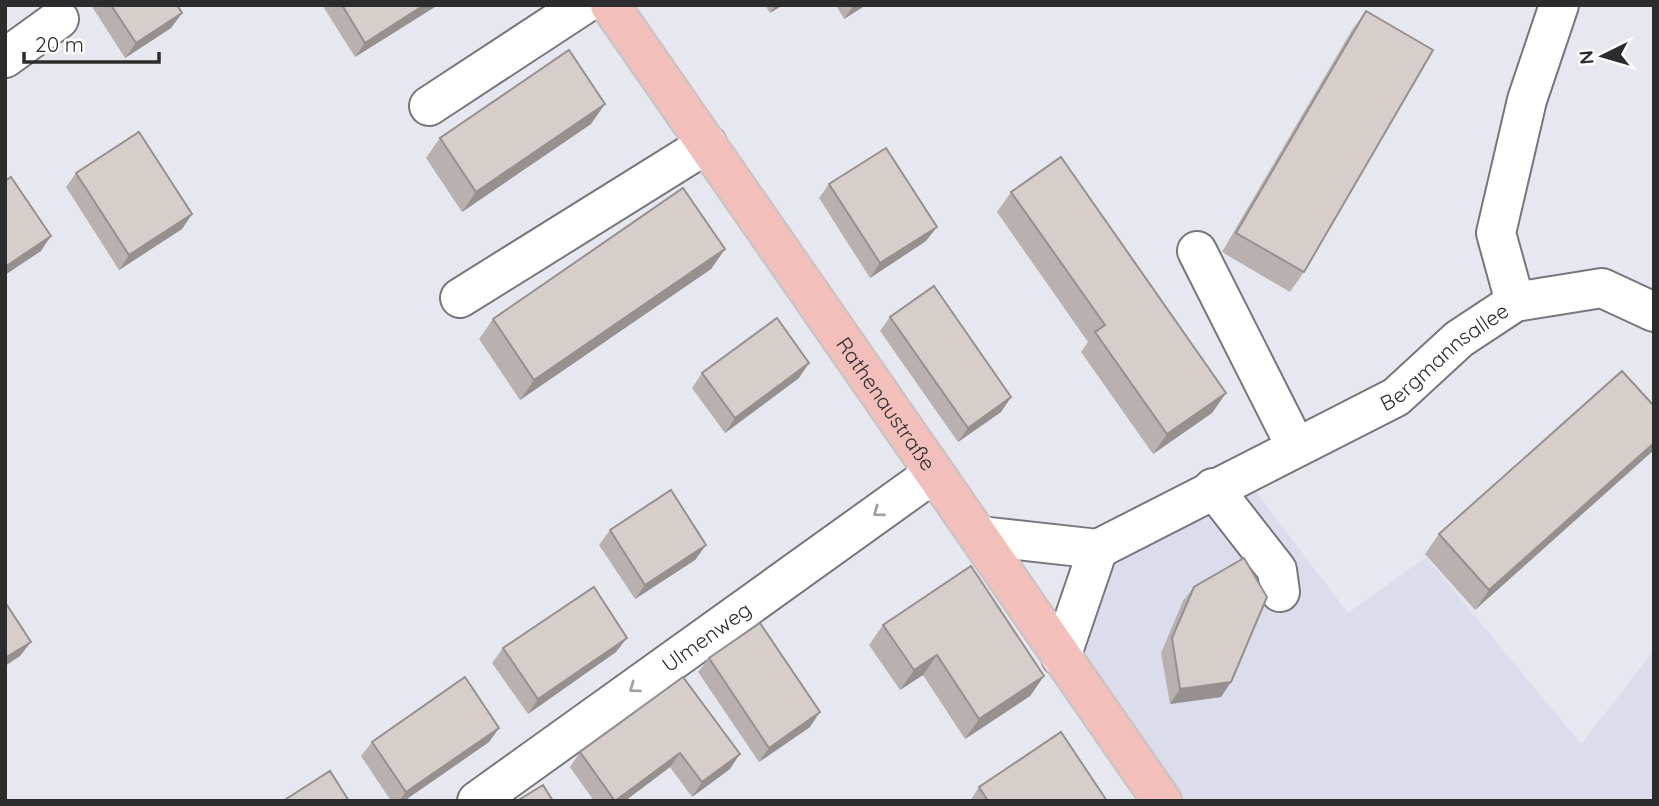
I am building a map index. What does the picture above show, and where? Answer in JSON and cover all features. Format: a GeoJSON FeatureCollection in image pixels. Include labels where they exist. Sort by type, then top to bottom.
{"type":"FeatureCollection","features":[{"type":"Feature","properties":{"kind":"main road","name":"Rathenaustraße"},"geometry":{"type":"LineString","coordinates":[[610,5],[1162,801]]}},
{"type":"Feature","properties":{"kind":"street"},"geometry":{"type":"LineString","coordinates":[[429,106],[583,5]]}},
{"type":"Feature","properties":{"kind":"street","name":"Bergmannsallee"},"geometry":{"type":"LineString","coordinates":[[1098,549],[1396,397],[1459,339],[1515,302],[1496,233],[1527,100],[1559,5]]}},
{"type":"Feature","properties":{"kind":"street"},"geometry":{"type":"LineString","coordinates":[[5,58],[58,19]]}},
{"type":"Feature","properties":{"kind":"street"},"geometry":{"type":"LineString","coordinates":[[460,298],[707,144]]}},
{"type":"Feature","properties":{"kind":"street"},"geometry":{"type":"LineString","coordinates":[[1197,251],[1296,447]]}},
{"type":"Feature","properties":{"kind":"street"},"geometry":{"type":"LineString","coordinates":[[1515,302],[1602,288],[1654,312]]}},
{"type":"Feature","properties":{"kind":"street","name":"Ulmenweg"},"geometry":{"type":"LineString","coordinates":[[477,801],[934,473]]}},
{"type":"Feature","properties":{"kind":"street"},"geometry":{"type":"LineString","coordinates":[[1213,488],[1277,570],[1280,593]]}},
{"type":"Feature","properties":{"kind":"street"},"geometry":{"type":"LineString","coordinates":[[980,536],[1098,549],[1061,657]]}},
{"type":"Feature","properties":{"kind":"shaded area"},"geometry":{"type":"Polygon","coordinates":[[[1242,473],[1348,613],[1426,557],[1581,744],[1654,650],[1654,801],[1162,801],[1061,657],[1098,549],[1242,473]]]}},
{"type":"Feature","properties":{"kind":"building"},"geometry":{"type":"Polygon","coordinates":[[[111,5],[177,5],[182,13],[136,43],[111,5]]]}},
{"type":"Feature","properties":{"kind":"building"},"geometry":{"type":"Polygon","coordinates":[[[342,5],[424,5],[365,43],[342,5]]]}},
{"type":"Feature","properties":{"kind":"building"},"geometry":{"type":"Polygon","coordinates":[[[1366,11],[1433,50],[1304,272],[1236,233],[1366,11]]]}},
{"type":"Feature","properties":{"kind":"building"},"geometry":{"type":"Polygon","coordinates":[[[569,50],[605,104],[476,192],[440,138],[569,50]]]}},
{"type":"Feature","properties":{"kind":"building"},"geometry":{"type":"Polygon","coordinates":[[[139,132],[192,214],[129,255],[76,173],[139,132]]]}},
{"type":"Feature","properties":{"kind":"building"},"geometry":{"type":"Polygon","coordinates":[[[886,148],[937,227],[880,263],[829,184],[886,148]]]}},
{"type":"Feature","properties":{"kind":"building"},"geometry":{"type":"Polygon","coordinates":[[[1061,157],[1226,393],[1167,434],[1095,332],[1105,325],[1011,192],[1061,157]]]}},
{"type":"Feature","properties":{"kind":"building"},"geometry":{"type":"Polygon","coordinates":[[[11,177],[51,236],[5,267],[5,181],[11,177]]]}},
{"type":"Feature","properties":{"kind":"building"},"geometry":{"type":"Polygon","coordinates":[[[683,188],[725,249],[534,380],[493,319],[683,188]]]}},
{"type":"Feature","properties":{"kind":"building"},"geometry":{"type":"Polygon","coordinates":[[[934,286],[1011,397],[968,428],[890,317],[934,286]]]}},
{"type":"Feature","properties":{"kind":"building"},"geometry":{"type":"Polygon","coordinates":[[[777,318],[809,363],[735,418],[702,373],[777,318]]]}},
{"type":"Feature","properties":{"kind":"building"},"geometry":{"type":"Polygon","coordinates":[[[1622,371],[1654,406],[1654,443],[1489,590],[1439,534],[1622,371]]]}},
{"type":"Feature","properties":{"kind":"building"},"geometry":{"type":"Polygon","coordinates":[[[671,490],[706,545],[645,585],[610,530],[671,490]]]}},
{"type":"Feature","properties":{"kind":"building"},"geometry":{"type":"Polygon","coordinates":[[[1244,558],[1267,597],[1231,682],[1180,689],[1172,638],[1194,587],[1244,558]]]}},
{"type":"Feature","properties":{"kind":"building"},"geometry":{"type":"Polygon","coordinates":[[[971,566],[1044,676],[979,719],[937,655],[914,670],[883,625],[971,566]]]}},
{"type":"Feature","properties":{"kind":"building"},"geometry":{"type":"Polygon","coordinates":[[[594,587],[627,638],[538,699],[503,648],[594,587]]]}},
{"type":"Feature","properties":{"kind":"building"},"geometry":{"type":"Polygon","coordinates":[[[5,602],[31,642],[5,658],[5,602]]]}},
{"type":"Feature","properties":{"kind":"building"},"geometry":{"type":"Polygon","coordinates":[[[760,623],[820,712],[769,748],[709,658],[760,623]]]}},
{"type":"Feature","properties":{"kind":"building"},"geometry":{"type":"Polygon","coordinates":[[[465,677],[499,728],[406,792],[372,742],[465,677]]]}},
{"type":"Feature","properties":{"kind":"building"},"geometry":{"type":"Polygon","coordinates":[[[683,677],[740,754],[702,782],[680,753],[615,801],[580,752],[683,677]]]}},
{"type":"Feature","properties":{"kind":"building"},"geometry":{"type":"Polygon","coordinates":[[[1061,732],[1107,801],[988,801],[979,787],[1061,732]]]}},
{"type":"Feature","properties":{"kind":"building"},"geometry":{"type":"Polygon","coordinates":[[[330,771],[349,801],[283,801],[330,771]]]}},
{"type":"Feature","properties":{"kind":"building"},"geometry":{"type":"Polygon","coordinates":[[[543,785],[553,801],[517,801],[543,785]]]}}]}
